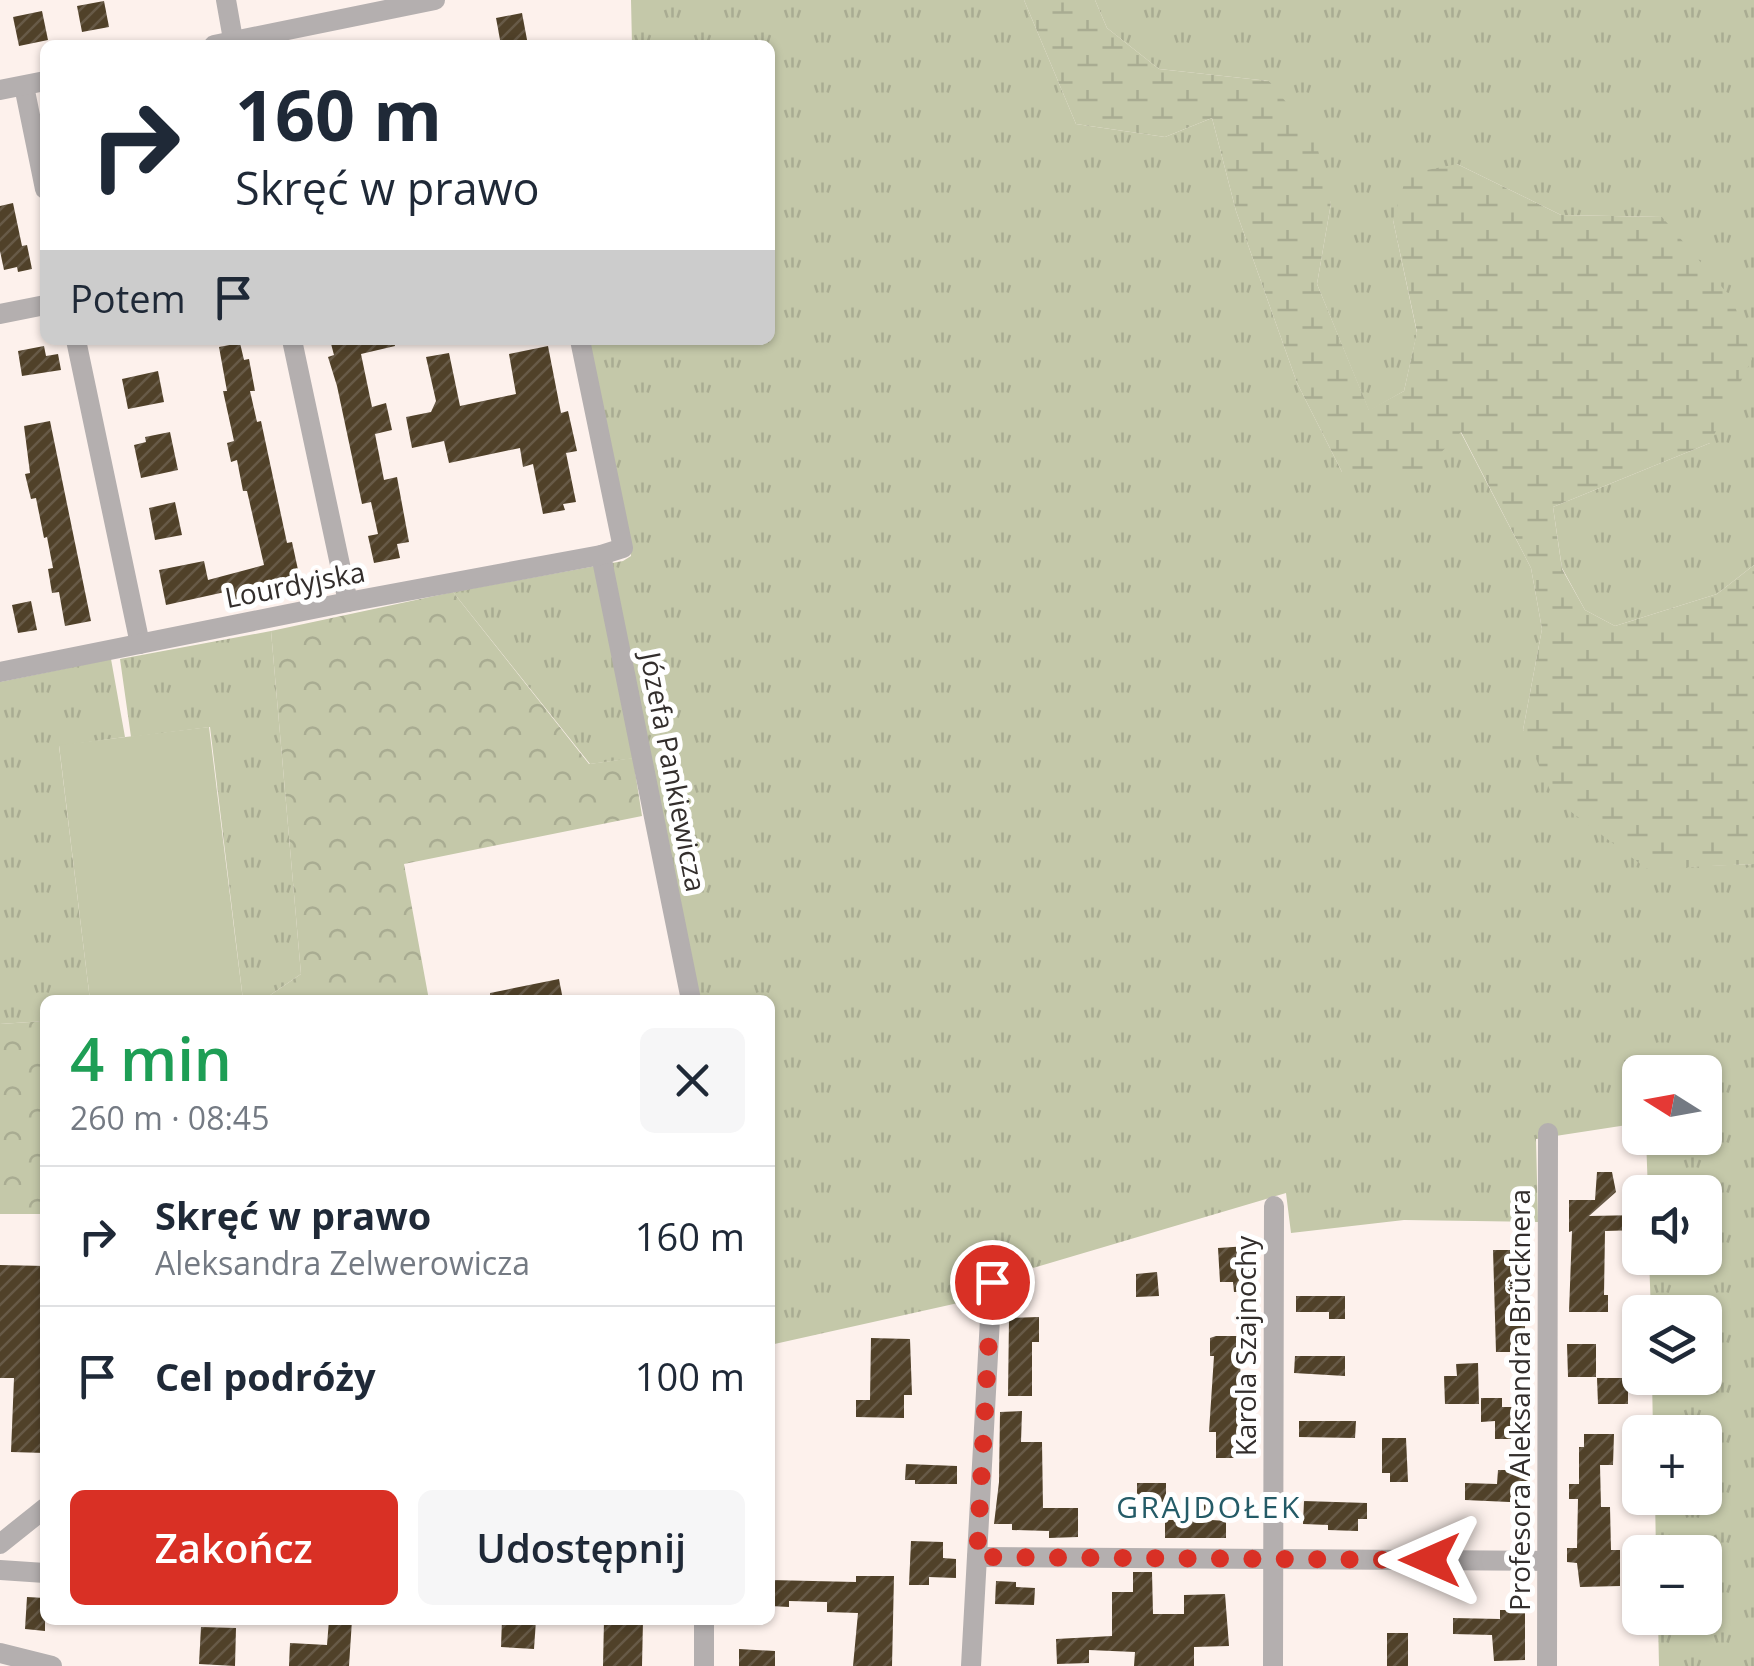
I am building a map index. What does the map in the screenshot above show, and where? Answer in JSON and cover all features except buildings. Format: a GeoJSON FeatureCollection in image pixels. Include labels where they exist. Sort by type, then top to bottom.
{"type":"FeatureCollection","features":[{"type":"Feature","properties":{"kind":"street"},"geometry":{"type":"LineString","coordinates":[[226,0],[227,40]]}},
{"type":"Feature","properties":{"kind":"street"},"geometry":{"type":"LineString","coordinates":[[246,40],[435,0]]}},
{"type":"Feature","properties":{"kind":"street"},"geometry":{"type":"LineString","coordinates":[[0,90],[34,83],[40,140]]}},
{"type":"Feature","properties":{"kind":"street"},"geometry":{"type":"LineString","coordinates":[[0,314],[40,306]]}},
{"type":"Feature","properties":{"kind":"street"},"geometry":{"type":"LineString","coordinates":[[77,345],[140,644]]}},
{"type":"Feature","properties":{"kind":"street"},"geometry":{"type":"LineString","coordinates":[[293,345],[348,602]]}},
{"type":"Feature","properties":{"kind":"street"},"geometry":{"type":"LineString","coordinates":[[581,345],[624,548],[601,556]]}},
{"type":"Feature","properties":{"kind":"street","name":"Lourdyjska"},"geometry":{"type":"LineString","coordinates":[[0,672],[601,556]]}},
{"type":"Feature","properties":{"kind":"street","name":"Józefa Pankiewicza"},"geometry":{"type":"LineString","coordinates":[[601,556],[690,995]]}},
{"type":"Feature","properties":{"kind":"street","name":"Profesora Aleksandra Brücknera"},"geometry":{"type":"LineString","coordinates":[[1546,1666],[1548,1133]]}},
{"type":"Feature","properties":{"kind":"street","name":"Karola Szajnochy"},"geometry":{"type":"LineString","coordinates":[[1273,1666],[1274,1206]]}},
{"type":"Feature","properties":{"kind":"street"},"geometry":{"type":"LineString","coordinates":[[971,1666],[992,1282]]}},
{"type":"Feature","properties":{"kind":"street"},"geometry":{"type":"LineString","coordinates":[[0,1544],[40,1512]]}},
{"type":"Feature","properties":{"kind":"street"},"geometry":{"type":"LineString","coordinates":[[977,1557],[1547,1561]]}},
{"type":"Feature","properties":{"kind":"street"},"geometry":{"type":"LineString","coordinates":[[0,1570],[40,1573]]}},
{"type":"Feature","properties":{"kind":"street"},"geometry":{"type":"LineString","coordinates":[[704,1625],[704,1666]]}},
{"type":"Feature","properties":{"kind":"street"},"geometry":{"type":"LineString","coordinates":[[0,1653],[52,1666]]}},
{"type":"Feature","properties":{"kind":"green space"},"geometry":{"type":"Polygon","coordinates":[[[631,0],[1024,0],[1076,124],[1165,137],[1212,118],[1236,211],[1297,383],[1342,472],[1460,431],[1531,568],[1542,629],[1523,730],[1647,868],[1754,864],[1754,1666],[1659,1666],[1658,1635],[1722,1635],[1722,1535],[1656,1535],[1655,1515],[1722,1515],[1722,1415],[1653,1415],[1652,1395],[1722,1395],[1722,1295],[1650,1295],[1650,1275],[1722,1275],[1722,1175],[1647,1175],[1647,1155],[1722,1155],[1722,1055],[1622,1055],[1622,1126],[1536,1139],[1538,1222],[1404,1220],[1291,1233],[1286,1193],[1033,1268],[1011,1245],[988,1255],[985,1297],[775,1344],[775,995],[698,995],[651,756],[590,764],[453,592],[623,561],[631,556],[588,345],[775,345],[775,40],[632,40],[631,0]]]}},
{"type":"Feature","properties":{"kind":"green space"},"geometry":{"type":"Polygon","coordinates":[[[1024,0],[1095,0],[1107,28],[1159,69],[1269,81],[1315,138],[1331,203],[1317,284],[1369,410],[1404,391],[1417,332],[1393,220],[1407,174],[1457,164],[1561,215],[1662,217],[1733,300],[1752,359],[1710,443],[1553,507],[1562,569],[1585,610],[1615,626],[1717,594],[1754,565],[1754,864],[1647,869],[1554,799],[1523,730],[1542,629],[1531,568],[1461,432],[1419,475],[1342,472],[1297,383],[1236,211],[1212,118],[1165,137],[1076,124],[1024,0]]]}},
{"type":"Feature","properties":{"kind":"green space"},"geometry":{"type":"Polygon","coordinates":[[[1095,0],[1754,0],[1754,565],[1717,594],[1615,626],[1585,610],[1562,568],[1553,507],[1710,443],[1662,217],[1561,215],[1457,164],[1393,220],[1417,333],[1404,391],[1369,411],[1317,284],[1331,203],[1269,81],[1159,69],[1107,28],[1095,0]]]}},
{"type":"Feature","properties":{"kind":"green space"},"geometry":{"type":"Polygon","coordinates":[[[453,592],[589,764],[633,758],[642,816],[404,864],[428,995],[270,995],[301,974],[271,631],[453,592]]]}},
{"type":"Feature","properties":{"kind":"green space"},"geometry":{"type":"Polygon","coordinates":[[[271,631],[301,974],[270,995],[242,995],[210,727],[131,737],[120,659],[271,631]]]}},
{"type":"Feature","properties":{"kind":"green space"},"geometry":{"type":"Polygon","coordinates":[[[111,659],[125,737],[59,746],[89,995],[40,995],[40,1021],[0,1024],[0,682],[111,659]]]}},
{"type":"Feature","properties":{"kind":"green space"},"geometry":{"type":"Polygon","coordinates":[[[209,727],[242,995],[89,995],[59,745],[209,727]]]}},
{"type":"Feature","properties":{"kind":"green space"},"geometry":{"type":"Polygon","coordinates":[[[40,1021],[40,1214],[0,1214],[0,1024],[40,1021]]]}},
{"type":"Feature","properties":{"kind":"district","name":"GRAJDOŁEK"},"geometry":{"type":"Point","coordinates":[1209,1508]}},
{"type":"Feature","properties":{"kind":"route"},"geometry":{"type":"LineString","coordinates":[[992,1282],[977,1557],[1430,1560]]}}]}
